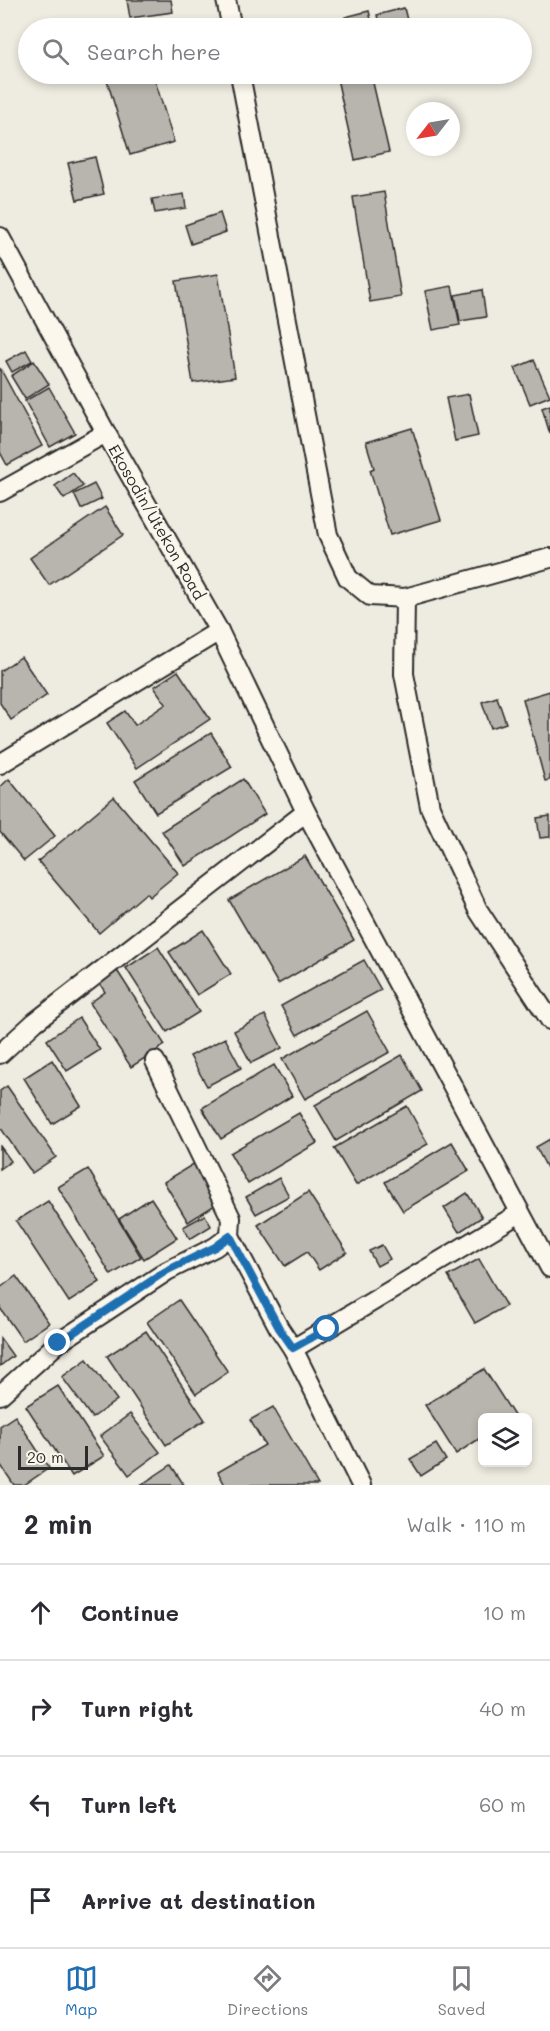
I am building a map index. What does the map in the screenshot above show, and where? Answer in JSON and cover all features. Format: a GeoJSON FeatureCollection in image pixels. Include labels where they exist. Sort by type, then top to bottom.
{"type":"FeatureCollection","features":[{"type":"Feature","properties":{"kind":"street"},"geometry":{"type":"LineString","coordinates":[[226,0],[230,18]]}},
{"type":"Feature","properties":{"kind":"street"},"geometry":{"type":"LineString","coordinates":[[242,84],[328,535],[348,578],[370,596],[405,598],[550,558]]}},
{"type":"Feature","properties":{"kind":"street","name":"Ekosodin/Utekon Road"},"geometry":{"type":"LineString","coordinates":[[0,237],[106,433],[219,631],[306,812],[550,1268]]}},
{"type":"Feature","properties":{"kind":"street"},"geometry":{"type":"LineString","coordinates":[[0,492],[106,433]]}},
{"type":"Feature","properties":{"kind":"street"},"geometry":{"type":"LineString","coordinates":[[405,598],[404,674],[430,807],[478,910],[550,1020]]}},
{"type":"Feature","properties":{"kind":"street"},"geometry":{"type":"LineString","coordinates":[[0,764],[219,631]]}},
{"type":"Feature","properties":{"kind":"street"},"geometry":{"type":"LineString","coordinates":[[0,1054],[35,1022],[306,812]]}},
{"type":"Feature","properties":{"kind":"street"},"geometry":{"type":"LineString","coordinates":[[155,1061],[231,1218],[230,1236],[279,1328],[293,1348],[361,1485]]}},
{"type":"Feature","properties":{"kind":"street"},"geometry":{"type":"LineString","coordinates":[[293,1348],[520,1213]]}},
{"type":"Feature","properties":{"kind":"street"},"geometry":{"type":"LineString","coordinates":[[0,1395],[58,1343],[166,1271],[215,1247],[230,1236]]}},
{"type":"Feature","properties":{"kind":"building"},"geometry":{"type":"Polygon","coordinates":[[[127,0],[171,0],[173,12],[130,18],[127,0]]]}},
{"type":"Feature","properties":{"kind":"building"},"geometry":{"type":"Polygon","coordinates":[[[404,8],[406,18],[378,18],[377,15],[404,8]]]}},
{"type":"Feature","properties":{"kind":"building"},"geometry":{"type":"Polygon","coordinates":[[[369,11],[371,18],[345,18],[369,11]]]}},
{"type":"Feature","properties":{"kind":"building"},"geometry":{"type":"Polygon","coordinates":[[[108,84],[156,84],[174,142],[130,155],[108,84]]]}},
{"type":"Feature","properties":{"kind":"building"},"geometry":{"type":"Polygon","coordinates":[[[338,84],[373,84],[389,152],[355,160],[338,84]]]}},
{"type":"Feature","properties":{"kind":"building"},"geometry":{"type":"Polygon","coordinates":[[[95,157],[104,194],[77,200],[68,163],[95,157]]]}},
{"type":"Feature","properties":{"kind":"building"},"geometry":{"type":"Polygon","coordinates":[[[384,192],[401,297],[370,302],[353,197],[384,192]]]}},
{"type":"Feature","properties":{"kind":"building"},"geometry":{"type":"Polygon","coordinates":[[[184,194],[186,208],[155,213],[152,199],[184,194]]]}},
{"type":"Feature","properties":{"kind":"building"},"geometry":{"type":"Polygon","coordinates":[[[220,213],[226,232],[191,244],[185,225],[220,213]]]}},
{"type":"Feature","properties":{"kind":"building"},"geometry":{"type":"Polygon","coordinates":[[[218,274],[235,377],[193,383],[176,281],[218,274]]]}},
{"type":"Feature","properties":{"kind":"building"},"geometry":{"type":"Polygon","coordinates":[[[452,286],[460,325],[433,330],[425,291],[452,286]]]}},
{"type":"Feature","properties":{"kind":"building"},"geometry":{"type":"Polygon","coordinates":[[[482,290],[486,317],[460,321],[455,295],[482,290]]]}},
{"type":"Feature","properties":{"kind":"building"},"geometry":{"type":"Polygon","coordinates":[[[26,350],[32,361],[12,372],[6,361],[26,350]]]}},
{"type":"Feature","properties":{"kind":"building"},"geometry":{"type":"Polygon","coordinates":[[[534,360],[550,396],[530,404],[515,368],[534,360]]]}},
{"type":"Feature","properties":{"kind":"building"},"geometry":{"type":"Polygon","coordinates":[[[34,361],[49,384],[25,399],[11,376],[34,361]]]}},
{"type":"Feature","properties":{"kind":"building"},"geometry":{"type":"Polygon","coordinates":[[[0,368],[42,446],[7,465],[0,452],[0,368]]]}},
{"type":"Feature","properties":{"kind":"building"},"geometry":{"type":"Polygon","coordinates":[[[49,387],[75,433],[50,447],[25,401],[49,387]]]}},
{"type":"Feature","properties":{"kind":"building"},"geometry":{"type":"Polygon","coordinates":[[[469,394],[478,436],[455,441],[446,398],[469,394]]]}},
{"type":"Feature","properties":{"kind":"building"},"geometry":{"type":"Polygon","coordinates":[[[550,405],[550,434],[542,408],[550,405]]]}},
{"type":"Feature","properties":{"kind":"building"},"geometry":{"type":"Polygon","coordinates":[[[412,428],[441,520],[390,535],[370,470],[374,468],[366,442],[412,428]]]}},
{"type":"Feature","properties":{"kind":"building"},"geometry":{"type":"Polygon","coordinates":[[[73,473],[83,486],[64,499],[55,486],[73,473]]]}},
{"type":"Feature","properties":{"kind":"building"},"geometry":{"type":"Polygon","coordinates":[[[94,484],[102,499],[81,509],[74,494],[94,484]]]}},
{"type":"Feature","properties":{"kind":"building"},"geometry":{"type":"Polygon","coordinates":[[[105,507],[123,535],[49,585],[30,558],[105,507]]]}},
{"type":"Feature","properties":{"kind":"building"},"geometry":{"type":"Polygon","coordinates":[[[21,657],[47,695],[11,720],[0,703],[0,671],[21,657]]]}},
{"type":"Feature","properties":{"kind":"building"},"geometry":{"type":"Polygon","coordinates":[[[178,671],[210,719],[137,768],[107,723],[125,711],[135,725],[166,704],[154,687],[178,671]]]}},
{"type":"Feature","properties":{"kind":"building"},"geometry":{"type":"Polygon","coordinates":[[[550,691],[550,780],[545,781],[523,699],[550,691]]]}},
{"type":"Feature","properties":{"kind":"building"},"geometry":{"type":"Polygon","coordinates":[[[497,697],[506,723],[491,728],[482,702],[497,697]]]}},
{"type":"Feature","properties":{"kind":"building"},"geometry":{"type":"Polygon","coordinates":[[[211,733],[232,767],[156,813],[135,780],[211,733]]]}},
{"type":"Feature","properties":{"kind":"building"},"geometry":{"type":"Polygon","coordinates":[[[9,779],[55,836],[24,861],[0,832],[0,787],[9,779]]]}},
{"type":"Feature","properties":{"kind":"building"},"geometry":{"type":"Polygon","coordinates":[[[243,779],[265,814],[185,866],[162,831],[243,779]]]}},
{"type":"Feature","properties":{"kind":"building"},"geometry":{"type":"Polygon","coordinates":[[[114,797],[178,873],[149,897],[146,893],[99,933],[38,861],[114,797]]]}},
{"type":"Feature","properties":{"kind":"building"},"geometry":{"type":"Polygon","coordinates":[[[550,816],[550,837],[540,838],[537,818],[550,816]]]}},
{"type":"Feature","properties":{"kind":"building"},"geometry":{"type":"Polygon","coordinates":[[[305,856],[354,940],[278,984],[229,900],[305,856]]]}},
{"type":"Feature","properties":{"kind":"building"},"geometry":{"type":"Polygon","coordinates":[[[203,930],[231,974],[197,995],[169,952],[203,930]]]}},
{"type":"Feature","properties":{"kind":"building"},"geometry":{"type":"Polygon","coordinates":[[[158,947],[199,1012],[167,1032],[126,968],[158,947]]]}},
{"type":"Feature","properties":{"kind":"building"},"geometry":{"type":"Polygon","coordinates":[[[364,960],[381,990],[297,1035],[281,1006],[364,960]]]}},
{"type":"Feature","properties":{"kind":"building"},"geometry":{"type":"Polygon","coordinates":[[[116,969],[165,1045],[131,1067],[90,1003],[105,992],[98,981],[116,969]]]}},
{"type":"Feature","properties":{"kind":"building"},"geometry":{"type":"Polygon","coordinates":[[[367,1011],[390,1052],[305,1099],[282,1059],[367,1011]]]}},
{"type":"Feature","properties":{"kind":"building"},"geometry":{"type":"Polygon","coordinates":[[[265,1015],[282,1048],[251,1063],[234,1031],[265,1015]]]}},
{"type":"Feature","properties":{"kind":"building"},"geometry":{"type":"Polygon","coordinates":[[[79,1018],[100,1050],[67,1071],[47,1040],[79,1018]]]}},
{"type":"Feature","properties":{"kind":"building"},"geometry":{"type":"Polygon","coordinates":[[[225,1038],[241,1068],[207,1086],[190,1056],[225,1038]]]}},
{"type":"Feature","properties":{"kind":"building"},"geometry":{"type":"Polygon","coordinates":[[[402,1055],[422,1091],[336,1141],[315,1105],[402,1055]]]}},
{"type":"Feature","properties":{"kind":"building"},"geometry":{"type":"Polygon","coordinates":[[[52,1060],[81,1106],[52,1124],[24,1078],[52,1060]]]}},
{"type":"Feature","properties":{"kind":"building"},"geometry":{"type":"Polygon","coordinates":[[[274,1065],[292,1096],[221,1139],[202,1108],[274,1065]]]}},
{"type":"Feature","properties":{"kind":"building"},"geometry":{"type":"Polygon","coordinates":[[[7,1086],[56,1157],[32,1173],[0,1127],[0,1091],[7,1086]]]}},
{"type":"Feature","properties":{"kind":"building"},"geometry":{"type":"Polygon","coordinates":[[[407,1106],[428,1144],[356,1185],[334,1148],[407,1106]]]}},
{"type":"Feature","properties":{"kind":"building"},"geometry":{"type":"Polygon","coordinates":[[[299,1113],[317,1143],[248,1184],[230,1153],[299,1113]]]}},
{"type":"Feature","properties":{"kind":"building"},"geometry":{"type":"Polygon","coordinates":[[[550,1139],[550,1166],[547,1168],[536,1147],[550,1139]]]}},
{"type":"Feature","properties":{"kind":"building"},"geometry":{"type":"Polygon","coordinates":[[[452,1142],[469,1171],[403,1211],[385,1182],[452,1142]]]}},
{"type":"Feature","properties":{"kind":"building"},"geometry":{"type":"Polygon","coordinates":[[[0,1146],[11,1161],[0,1169],[0,1146]]]}},
{"type":"Feature","properties":{"kind":"building"},"geometry":{"type":"Polygon","coordinates":[[[195,1163],[220,1202],[188,1222],[164,1182],[195,1163]]]}},
{"type":"Feature","properties":{"kind":"building"},"geometry":{"type":"Polygon","coordinates":[[[88,1169],[141,1257],[111,1275],[58,1187],[88,1169]]]}},
{"type":"Feature","properties":{"kind":"building"},"geometry":{"type":"Polygon","coordinates":[[[279,1178],[289,1196],[256,1214],[246,1197],[279,1178]]]}},
{"type":"Feature","properties":{"kind":"building"},"geometry":{"type":"Polygon","coordinates":[[[308,1192],[347,1252],[319,1270],[307,1252],[285,1266],[258,1225],[308,1192]]]}},
{"type":"Feature","properties":{"kind":"building"},"geometry":{"type":"Polygon","coordinates":[[[467,1193],[482,1217],[459,1232],[444,1208],[467,1193]]]}},
{"type":"Feature","properties":{"kind":"building"},"geometry":{"type":"Polygon","coordinates":[[[151,1198],[177,1238],[144,1259],[119,1219],[151,1198]]]}},
{"type":"Feature","properties":{"kind":"building"},"geometry":{"type":"Polygon","coordinates":[[[48,1201],[100,1282],[69,1302],[16,1221],[48,1201]]]}},
{"type":"Feature","properties":{"kind":"building"},"geometry":{"type":"Polygon","coordinates":[[[205,1215],[211,1226],[190,1239],[183,1227],[205,1215]]]}},
{"type":"Feature","properties":{"kind":"building"},"geometry":{"type":"Polygon","coordinates":[[[382,1245],[390,1259],[377,1266],[369,1251],[382,1245]]]}},
{"type":"Feature","properties":{"kind":"building"},"geometry":{"type":"Polygon","coordinates":[[[479,1259],[506,1306],[475,1323],[448,1276],[479,1259]]]}},
{"type":"Feature","properties":{"kind":"building"},"geometry":{"type":"Polygon","coordinates":[[[16,1276],[49,1323],[23,1341],[0,1308],[0,1288],[16,1276]]]}},
{"type":"Feature","properties":{"kind":"building"},"geometry":{"type":"Polygon","coordinates":[[[179,1300],[228,1372],[196,1394],[147,1322],[179,1300]]]}},
{"type":"Feature","properties":{"kind":"building"},"geometry":{"type":"Polygon","coordinates":[[[146,1331],[205,1420],[166,1445],[107,1356],[146,1331]]]}},
{"type":"Feature","properties":{"kind":"building"},"geometry":{"type":"Polygon","coordinates":[[[0,1338],[13,1356],[0,1366],[0,1338]]]}},
{"type":"Feature","properties":{"kind":"building"},"geometry":{"type":"Polygon","coordinates":[[[87,1359],[117,1400],[92,1418],[62,1377],[87,1359]]]}},
{"type":"Feature","properties":{"kind":"building"},"geometry":{"type":"Polygon","coordinates":[[[484,1369],[512,1413],[478,1413],[478,1440],[456,1454],[425,1405],[484,1369]]]}},
{"type":"Feature","properties":{"kind":"building"},"geometry":{"type":"Polygon","coordinates":[[[58,1386],[104,1456],[72,1476],[26,1406],[58,1386]]]}},
{"type":"Feature","properties":{"kind":"building"},"geometry":{"type":"Polygon","coordinates":[[[273,1407],[318,1485],[225,1485],[218,1472],[265,1445],[250,1420],[273,1407]]]}},
{"type":"Feature","properties":{"kind":"building"},"geometry":{"type":"Polygon","coordinates":[[[130,1414],[160,1452],[129,1475],[100,1436],[130,1414]]]}},
{"type":"Feature","properties":{"kind":"building"},"geometry":{"type":"Polygon","coordinates":[[[15,1416],[49,1468],[24,1485],[14,1485],[0,1464],[0,1426],[15,1416]]]}},
{"type":"Feature","properties":{"kind":"building"},"geometry":{"type":"Polygon","coordinates":[[[436,1444],[446,1460],[421,1476],[410,1459],[436,1444]]]}},
{"type":"Feature","properties":{"kind":"building"},"geometry":{"type":"Polygon","coordinates":[[[171,1465],[184,1485],[141,1485],[171,1465]]]}},
{"type":"Feature","properties":{"kind":"route"},"geometry":{"type":"LineString","coordinates":[[58,1343],[166,1271],[215,1247],[230,1236],[279,1328],[293,1348],[327,1329]]}}]}
